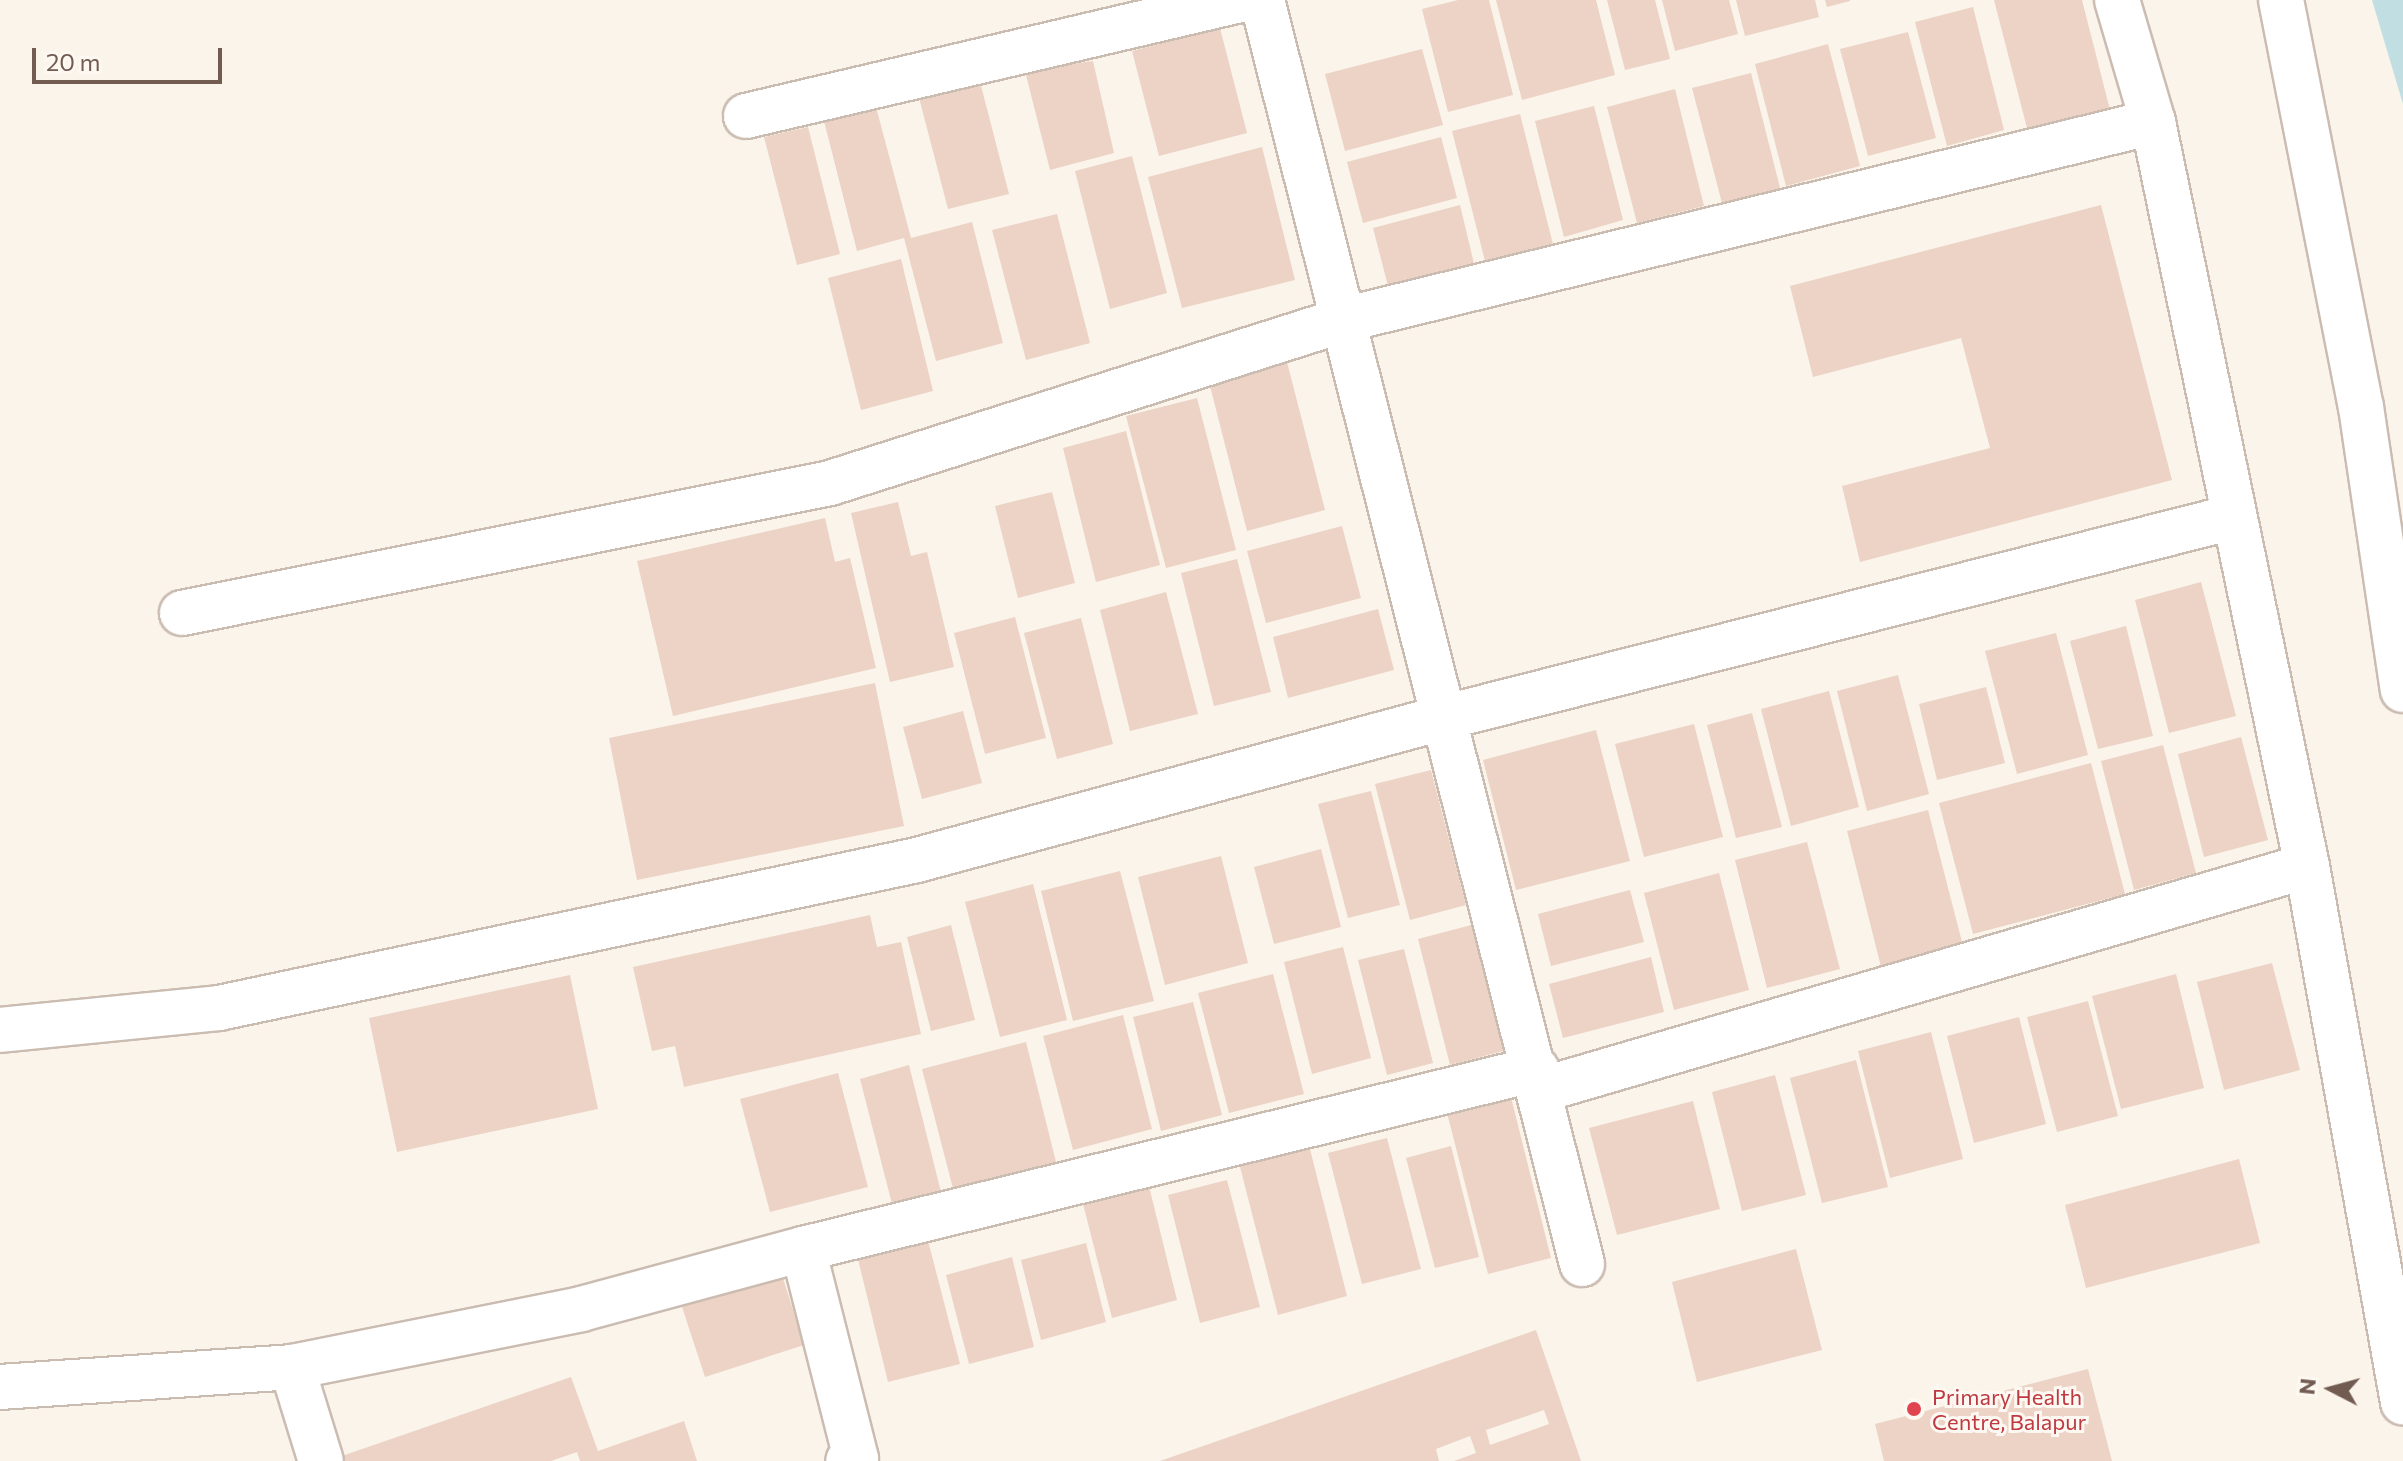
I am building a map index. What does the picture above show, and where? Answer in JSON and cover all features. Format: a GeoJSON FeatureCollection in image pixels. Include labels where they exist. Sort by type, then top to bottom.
{"type":"FeatureCollection","features":[{"type":"Feature","properties":{"kind":"street"},"geometry":{"type":"LineString","coordinates":[[746,116],[1240,0]]}},
{"type":"Feature","properties":{"kind":"street"},"geometry":{"type":"LineString","coordinates":[[1262,0],[1442,718],[1539,1080],[1582,1264]]}},
{"type":"Feature","properties":{"kind":"street"},"geometry":{"type":"LineString","coordinates":[[2117,0],[2153,122],[2307,866],[2403,1402]]}},
{"type":"Feature","properties":{"kind":"street"},"geometry":{"type":"LineString","coordinates":[[2281,0],[2361,407],[2403,690]]}},
{"type":"Feature","properties":{"kind":"street"},"geometry":{"type":"LineString","coordinates":[[182,613],[830,483],[1343,320],[2153,122]]}},
{"type":"Feature","properties":{"kind":"street"},"geometry":{"type":"LineString","coordinates":[[0,1030],[219,1008],[901,863],[1442,718],[2233,517]]}},
{"type":"Feature","properties":{"kind":"street"},"geometry":{"type":"LineString","coordinates":[[0,1387],[292,1367],[581,1309],[803,1249],[1539,1080],[2307,866]]}},
{"type":"Feature","properties":{"kind":"street"},"geometry":{"type":"LineString","coordinates":[[803,1249],[856,1459],[848,1461]]}},
{"type":"Feature","properties":{"kind":"street"},"geometry":{"type":"LineString","coordinates":[[292,1367],[321,1461]]}},
{"type":"Feature","properties":{"kind":"water"},"geometry":{"type":"Polygon","coordinates":[[[2372,0],[2403,0],[2403,104],[2372,0]]]}},
{"type":"Feature","properties":{"kind":"building"},"geometry":{"type":"Polygon","coordinates":[[[1458,0],[1489,0],[1513,95],[1448,112],[1422,9],[1458,0]]]}},
{"type":"Feature","properties":{"kind":"building"},"geometry":{"type":"Polygon","coordinates":[[[1496,0],[1596,0],[1615,75],[1522,100],[1496,0]]]}},
{"type":"Feature","properties":{"kind":"building"},"geometry":{"type":"Polygon","coordinates":[[[1607,0],[1655,0],[1670,59],[1625,70],[1607,0]]]}},
{"type":"Feature","properties":{"kind":"building"},"geometry":{"type":"Polygon","coordinates":[[[1662,0],[1729,0],[1738,34],[1675,51],[1662,0]]]}},
{"type":"Feature","properties":{"kind":"building"},"geometry":{"type":"Polygon","coordinates":[[[1736,0],[1815,0],[1819,17],[1745,36],[1736,0]]]}},
{"type":"Feature","properties":{"kind":"building"},"geometry":{"type":"Polygon","coordinates":[[[1825,0],[1850,0],[1850,1],[1827,7],[1825,0]]]}},
{"type":"Feature","properties":{"kind":"building"},"geometry":{"type":"Polygon","coordinates":[[[1994,0],[2082,0],[2110,110],[2028,132],[1994,0]]]}},
{"type":"Feature","properties":{"kind":"building"},"geometry":{"type":"Polygon","coordinates":[[[1973,7],[2004,130],[1947,146],[1915,22],[1973,7]]]}},
{"type":"Feature","properties":{"kind":"building"},"geometry":{"type":"Polygon","coordinates":[[[1220,28],[1247,133],[1159,156],[1132,51],[1220,28]]]}},
{"type":"Feature","properties":{"kind":"building"},"geometry":{"type":"Polygon","coordinates":[[[1908,32],[1936,138],[1868,156],[1840,49],[1908,32]]]}},
{"type":"Feature","properties":{"kind":"building"},"geometry":{"type":"Polygon","coordinates":[[[1828,44],[1860,166],[1786,186],[1755,64],[1828,44]]]}},
{"type":"Feature","properties":{"kind":"building"},"geometry":{"type":"Polygon","coordinates":[[[1422,49],[1443,125],[1345,151],[1325,74],[1422,49]]]}},
{"type":"Feature","properties":{"kind":"building"},"geometry":{"type":"Polygon","coordinates":[[[1093,61],[1114,153],[1050,170],[1025,71],[1093,61]]]}},
{"type":"Feature","properties":{"kind":"building"},"geometry":{"type":"Polygon","coordinates":[[[1751,73],[1781,192],[1723,207],[1692,88],[1751,73]]]}},
{"type":"Feature","properties":{"kind":"building"},"geometry":{"type":"Polygon","coordinates":[[[978,74],[1009,194],[948,209],[917,90],[978,74]]]}},
{"type":"Feature","properties":{"kind":"building"},"geometry":{"type":"Polygon","coordinates":[[[1675,89],[1704,206],[1637,223],[1607,107],[1675,89]]]}},
{"type":"Feature","properties":{"kind":"building"},"geometry":{"type":"Polygon","coordinates":[[[1594,106],[1623,220],[1564,237],[1535,121],[1594,106]]]}},
{"type":"Feature","properties":{"kind":"building"},"geometry":{"type":"Polygon","coordinates":[[[876,107],[911,238],[972,222],[1003,343],[936,361],[904,238],[857,251],[824,121],[876,107]]]}},
{"type":"Feature","properties":{"kind":"building"},"geometry":{"type":"Polygon","coordinates":[[[1520,114],[1555,252],[1487,269],[1452,131],[1520,114]]]}},
{"type":"Feature","properties":{"kind":"building"},"geometry":{"type":"Polygon","coordinates":[[[808,127],[840,254],[797,265],[764,137],[808,127]]]}},
{"type":"Feature","properties":{"kind":"building"},"geometry":{"type":"Polygon","coordinates":[[[1441,137],[1457,198],[1363,223],[1347,162],[1441,137]]]}},
{"type":"Feature","properties":{"kind":"building"},"geometry":{"type":"Polygon","coordinates":[[[1262,147],[1295,280],[1182,308],[1148,177],[1262,147]]]}},
{"type":"Feature","properties":{"kind":"building"},"geometry":{"type":"Polygon","coordinates":[[[1132,156],[1167,293],[1110,309],[1075,171],[1132,156]]]}},
{"type":"Feature","properties":{"kind":"building"},"geometry":{"type":"Polygon","coordinates":[[[1460,205],[1475,268],[1389,290],[1373,228],[1460,205]]]}},
{"type":"Feature","properties":{"kind":"building"},"geometry":{"type":"Polygon","coordinates":[[[2101,205],[2172,480],[1860,562],[1842,486],[1990,448],[1961,338],[1813,377],[1790,286],[2101,205]]]}},
{"type":"Feature","properties":{"kind":"building"},"geometry":{"type":"Polygon","coordinates":[[[1057,214],[1090,343],[1026,360],[992,230],[1057,214]]]}},
{"type":"Feature","properties":{"kind":"building"},"geometry":{"type":"Polygon","coordinates":[[[901,259],[933,391],[861,410],[828,278],[901,259]]]}},
{"type":"Feature","properties":{"kind":"building"},"geometry":{"type":"Polygon","coordinates":[[[1286,358],[1325,510],[1247,531],[1208,378],[1286,358]]]}},
{"type":"Feature","properties":{"kind":"building"},"geometry":{"type":"Polygon","coordinates":[[[1197,398],[1236,550],[1166,568],[1126,416],[1197,398]]]}},
{"type":"Feature","properties":{"kind":"building"},"geometry":{"type":"Polygon","coordinates":[[[1126,431],[1160,565],[1096,582],[1063,448],[1126,431]]]}},
{"type":"Feature","properties":{"kind":"building"},"geometry":{"type":"Polygon","coordinates":[[[1052,492],[1075,583],[1018,598],[995,506],[1052,492]]]}},
{"type":"Feature","properties":{"kind":"building"},"geometry":{"type":"Polygon","coordinates":[[[898,502],[911,556],[927,552],[954,667],[890,682],[851,513],[898,502]]]}},
{"type":"Feature","properties":{"kind":"building"},"geometry":{"type":"Polygon","coordinates":[[[825,518],[835,562],[850,558],[876,668],[673,716],[637,561],[825,518]]]}},
{"type":"Feature","properties":{"kind":"building"},"geometry":{"type":"Polygon","coordinates":[[[1342,526],[1361,598],[1266,623],[1247,551],[1342,526]]]}},
{"type":"Feature","properties":{"kind":"building"},"geometry":{"type":"Polygon","coordinates":[[[1237,559],[1271,692],[1214,706],[1181,573],[1237,559]]]}},
{"type":"Feature","properties":{"kind":"building"},"geometry":{"type":"Polygon","coordinates":[[[2201,582],[2236,716],[2169,733],[2135,600],[2201,582]]]}},
{"type":"Feature","properties":{"kind":"building"},"geometry":{"type":"Polygon","coordinates":[[[1166,592],[1198,714],[1130,731],[1100,610],[1166,592]]]}},
{"type":"Feature","properties":{"kind":"building"},"geometry":{"type":"Polygon","coordinates":[[[1378,609],[1394,670],[1288,698],[1273,637],[1378,609]]]}},
{"type":"Feature","properties":{"kind":"building"},"geometry":{"type":"Polygon","coordinates":[[[1015,617],[1046,738],[985,754],[954,633],[1015,617]]]}},
{"type":"Feature","properties":{"kind":"building"},"geometry":{"type":"Polygon","coordinates":[[[1081,618],[1113,744],[1057,759],[1024,633],[1081,618]]]}},
{"type":"Feature","properties":{"kind":"building"},"geometry":{"type":"Polygon","coordinates":[[[2126,626],[2153,736],[2098,749],[2070,641],[2126,626]]]}},
{"type":"Feature","properties":{"kind":"building"},"geometry":{"type":"Polygon","coordinates":[[[2056,633],[2088,755],[2017,774],[1985,651],[2056,633]]]}},
{"type":"Feature","properties":{"kind":"building"},"geometry":{"type":"Polygon","coordinates":[[[1898,675],[1929,794],[1867,811],[1837,691],[1898,675]]]}},
{"type":"Feature","properties":{"kind":"building"},"geometry":{"type":"Polygon","coordinates":[[[875,683],[904,826],[637,880],[609,738],[875,683]]]}},
{"type":"Feature","properties":{"kind":"building"},"geometry":{"type":"Polygon","coordinates":[[[1986,687],[2005,763],[1937,780],[1919,704],[1986,687]]]}},
{"type":"Feature","properties":{"kind":"building"},"geometry":{"type":"Polygon","coordinates":[[[1829,691],[1859,807],[1791,826],[1761,709],[1829,691]]]}},
{"type":"Feature","properties":{"kind":"building"},"geometry":{"type":"Polygon","coordinates":[[[963,711],[982,783],[922,799],[903,727],[963,711]]]}},
{"type":"Feature","properties":{"kind":"building"},"geometry":{"type":"Polygon","coordinates":[[[1752,713],[1782,827],[1736,838],[1707,725],[1752,713]]]}},
{"type":"Feature","properties":{"kind":"building"},"geometry":{"type":"Polygon","coordinates":[[[1694,724],[1723,837],[1644,857],[1615,744],[1694,724]]]}},
{"type":"Feature","properties":{"kind":"building"},"geometry":{"type":"Polygon","coordinates":[[[1596,730],[1630,861],[1516,890],[1483,760],[1596,730]]]}},
{"type":"Feature","properties":{"kind":"building"},"geometry":{"type":"Polygon","coordinates":[[[2241,737],[2268,840],[2204,857],[2178,754],[2241,737]]]}},
{"type":"Feature","properties":{"kind":"building"},"geometry":{"type":"Polygon","coordinates":[[[2163,745],[2196,873],[2134,890],[2101,761],[2163,745]]]}},
{"type":"Feature","properties":{"kind":"building"},"geometry":{"type":"Polygon","coordinates":[[[2091,763],[2125,894],[1973,934],[1939,803],[2091,763]]]}},
{"type":"Feature","properties":{"kind":"building"},"geometry":{"type":"Polygon","coordinates":[[[1431,770],[1466,905],[1410,920],[1375,784],[1431,770]]]}},
{"type":"Feature","properties":{"kind":"building"},"geometry":{"type":"Polygon","coordinates":[[[1371,791],[1400,905],[1348,918],[1318,804],[1371,791]]]}},
{"type":"Feature","properties":{"kind":"building"},"geometry":{"type":"Polygon","coordinates":[[[1928,810],[1963,946],[1881,967],[1847,831],[1928,810]]]}},
{"type":"Feature","properties":{"kind":"building"},"geometry":{"type":"Polygon","coordinates":[[[1807,842],[1840,969],[1767,988],[1735,860],[1807,842]]]}},
{"type":"Feature","properties":{"kind":"building"},"geometry":{"type":"Polygon","coordinates":[[[1321,849],[1341,927],[1274,944],[1254,867],[1321,849]]]}},
{"type":"Feature","properties":{"kind":"building"},"geometry":{"type":"Polygon","coordinates":[[[1221,856],[1248,963],[1165,985],[1138,877],[1221,856]]]}},
{"type":"Feature","properties":{"kind":"building"},"geometry":{"type":"Polygon","coordinates":[[[1120,871],[1154,1001],[1073,1021],[1041,891],[1120,871]]]}},
{"type":"Feature","properties":{"kind":"building"},"geometry":{"type":"Polygon","coordinates":[[[1719,873],[1749,990],[1674,1010],[1644,893],[1719,873]]]}},
{"type":"Feature","properties":{"kind":"building"},"geometry":{"type":"Polygon","coordinates":[[[1033,884],[1067,1020],[1000,1037],[965,902],[1033,884]]]}},
{"type":"Feature","properties":{"kind":"building"},"geometry":{"type":"Polygon","coordinates":[[[1630,890],[1644,942],[1551,966],[1538,914],[1630,890]]]}},
{"type":"Feature","properties":{"kind":"building"},"geometry":{"type":"Polygon","coordinates":[[[870,915],[877,947],[901,942],[921,1034],[684,1087],[675,1046],[652,1051],[633,967],[870,915]]]}},
{"type":"Feature","properties":{"kind":"building"},"geometry":{"type":"Polygon","coordinates":[[[1479,923],[1511,1049],[1450,1065],[1418,939],[1479,923]]]}},
{"type":"Feature","properties":{"kind":"building"},"geometry":{"type":"Polygon","coordinates":[[[951,925],[975,1020],[931,1031],[907,937],[951,925]]]}},
{"type":"Feature","properties":{"kind":"building"},"geometry":{"type":"Polygon","coordinates":[[[1343,947],[1371,1058],[1312,1074],[1284,962],[1343,947]]]}},
{"type":"Feature","properties":{"kind":"building"},"geometry":{"type":"Polygon","coordinates":[[[1404,949],[1433,1063],[1387,1075],[1358,960],[1404,949]]]}},
{"type":"Feature","properties":{"kind":"building"},"geometry":{"type":"Polygon","coordinates":[[[1651,957],[1664,1012],[1563,1038],[1549,984],[1651,957]]]}},
{"type":"Feature","properties":{"kind":"building"},"geometry":{"type":"Polygon","coordinates":[[[2272,963],[2300,1070],[2224,1090],[2197,982],[2272,963]]]}},
{"type":"Feature","properties":{"kind":"building"},"geometry":{"type":"Polygon","coordinates":[[[1273,974],[1304,1094],[1229,1113],[1198,993],[1273,974]]]}},
{"type":"Feature","properties":{"kind":"building"},"geometry":{"type":"Polygon","coordinates":[[[2176,974],[2204,1088],[2121,1109],[2092,996],[2176,974]]]}},
{"type":"Feature","properties":{"kind":"building"},"geometry":{"type":"Polygon","coordinates":[[[570,975],[598,1109],[397,1152],[369,1018],[570,975]]]}},
{"type":"Feature","properties":{"kind":"building"},"geometry":{"type":"Polygon","coordinates":[[[2088,1001],[2118,1116],[2057,1132],[2027,1017],[2088,1001]]]}},
{"type":"Feature","properties":{"kind":"building"},"geometry":{"type":"Polygon","coordinates":[[[1193,1002],[1222,1115],[1161,1131],[1133,1017],[1193,1002]]]}},
{"type":"Feature","properties":{"kind":"building"},"geometry":{"type":"Polygon","coordinates":[[[1123,1015],[1152,1129],[1073,1150],[1043,1036],[1123,1015]]]}},
{"type":"Feature","properties":{"kind":"building"},"geometry":{"type":"Polygon","coordinates":[[[2019,1017],[2046,1124],[1974,1143],[1947,1036],[2019,1017]]]}},
{"type":"Feature","properties":{"kind":"building"},"geometry":{"type":"Polygon","coordinates":[[[1931,1032],[1963,1159],[1890,1178],[1858,1051],[1931,1032]]]}},
{"type":"Feature","properties":{"kind":"building"},"geometry":{"type":"Polygon","coordinates":[[[1026,1042],[1059,1174],[956,1200],[922,1069],[1026,1042]]]}},
{"type":"Feature","properties":{"kind":"building"},"geometry":{"type":"Polygon","coordinates":[[[1856,1060],[1888,1187],[1822,1203],[1790,1078],[1856,1060]]]}},
{"type":"Feature","properties":{"kind":"building"},"geometry":{"type":"Polygon","coordinates":[[[909,1065],[941,1192],[892,1204],[860,1079],[909,1065]]]}},
{"type":"Feature","properties":{"kind":"building"},"geometry":{"type":"Polygon","coordinates":[[[838,1073],[868,1187],[770,1212],[740,1099],[838,1073]]]}},
{"type":"Feature","properties":{"kind":"building"},"geometry":{"type":"Polygon","coordinates":[[[1775,1075],[1806,1195],[1742,1211],[1712,1092],[1775,1075]]]}},
{"type":"Feature","properties":{"kind":"building"},"geometry":{"type":"Polygon","coordinates":[[[1508,1085],[1551,1258],[1488,1274],[1444,1101],[1508,1085]]]}},
{"type":"Feature","properties":{"kind":"building"},"geometry":{"type":"Polygon","coordinates":[[[1693,1101],[1720,1209],[1617,1235],[1589,1128],[1693,1101]]]}},
{"type":"Feature","properties":{"kind":"building"},"geometry":{"type":"Polygon","coordinates":[[[1387,1138],[1421,1269],[1362,1284],[1328,1153],[1387,1138]]]}},
{"type":"Feature","properties":{"kind":"building"},"geometry":{"type":"Polygon","coordinates":[[[1309,1145],[1347,1296],[1278,1315],[1239,1163],[1309,1145]]]}},
{"type":"Feature","properties":{"kind":"building"},"geometry":{"type":"Polygon","coordinates":[[[1451,1146],[1479,1257],[1435,1268],[1406,1158],[1451,1146]]]}},
{"type":"Feature","properties":{"kind":"building"},"geometry":{"type":"Polygon","coordinates":[[[2239,1159],[2260,1243],[2086,1288],[2065,1205],[2239,1159]]]}},
{"type":"Feature","properties":{"kind":"building"},"geometry":{"type":"Polygon","coordinates":[[[1145,1170],[1177,1300],[1112,1318],[1079,1188],[1145,1170]]]}},
{"type":"Feature","properties":{"kind":"building"},"geometry":{"type":"Polygon","coordinates":[[[1227,1180],[1260,1307],[1200,1323],[1168,1195],[1227,1180]]]}},
{"type":"Feature","properties":{"kind":"building"},"geometry":{"type":"Polygon","coordinates":[[[926,1233],[960,1364],[888,1382],[856,1251],[926,1233]]]}},
{"type":"Feature","properties":{"kind":"building"},"geometry":{"type":"Polygon","coordinates":[[[1086,1243],[1106,1322],[1041,1340],[1021,1260],[1086,1243]]]}},
{"type":"Feature","properties":{"kind":"building"},"geometry":{"type":"Polygon","coordinates":[[[1796,1249],[1822,1350],[1697,1382],[1672,1282],[1796,1249]]]}},
{"type":"Feature","properties":{"kind":"building"},"geometry":{"type":"Polygon","coordinates":[[[1012,1257],[1034,1347],[969,1364],[946,1275],[1012,1257]]]}},
{"type":"Feature","properties":{"kind":"building"},"geometry":{"type":"Polygon","coordinates":[[[782,1275],[804,1345],[705,1377],[682,1307],[782,1275]]]}},
{"type":"Feature","properties":{"kind":"building"},"geometry":{"type":"Polygon","coordinates":[[[1536,1330],[1581,1461],[1454,1461],[1476,1453],[1470,1436],[1436,1449],[1439,1461],[1160,1461],[1536,1330]],[[1544,1410],[1486,1430],[1490,1445],[1549,1424],[1544,1410]]]}},
{"type":"Feature","properties":{"kind":"building"},"geometry":{"type":"Polygon","coordinates":[[[2088,1369],[2112,1461],[1884,1461],[1875,1424],[2088,1369]]]}},
{"type":"Feature","properties":{"kind":"building"},"geometry":{"type":"Polygon","coordinates":[[[571,1377],[598,1451],[684,1421],[697,1461],[580,1461],[577,1452],[551,1461],[340,1461],[339,1457],[571,1377]]]}},
{"type":"Feature","properties":{"kind":"place","name":"Primary Health Centre, Balapur"},"geometry":{"type":"Point","coordinates":[1914,1409]}}]}
